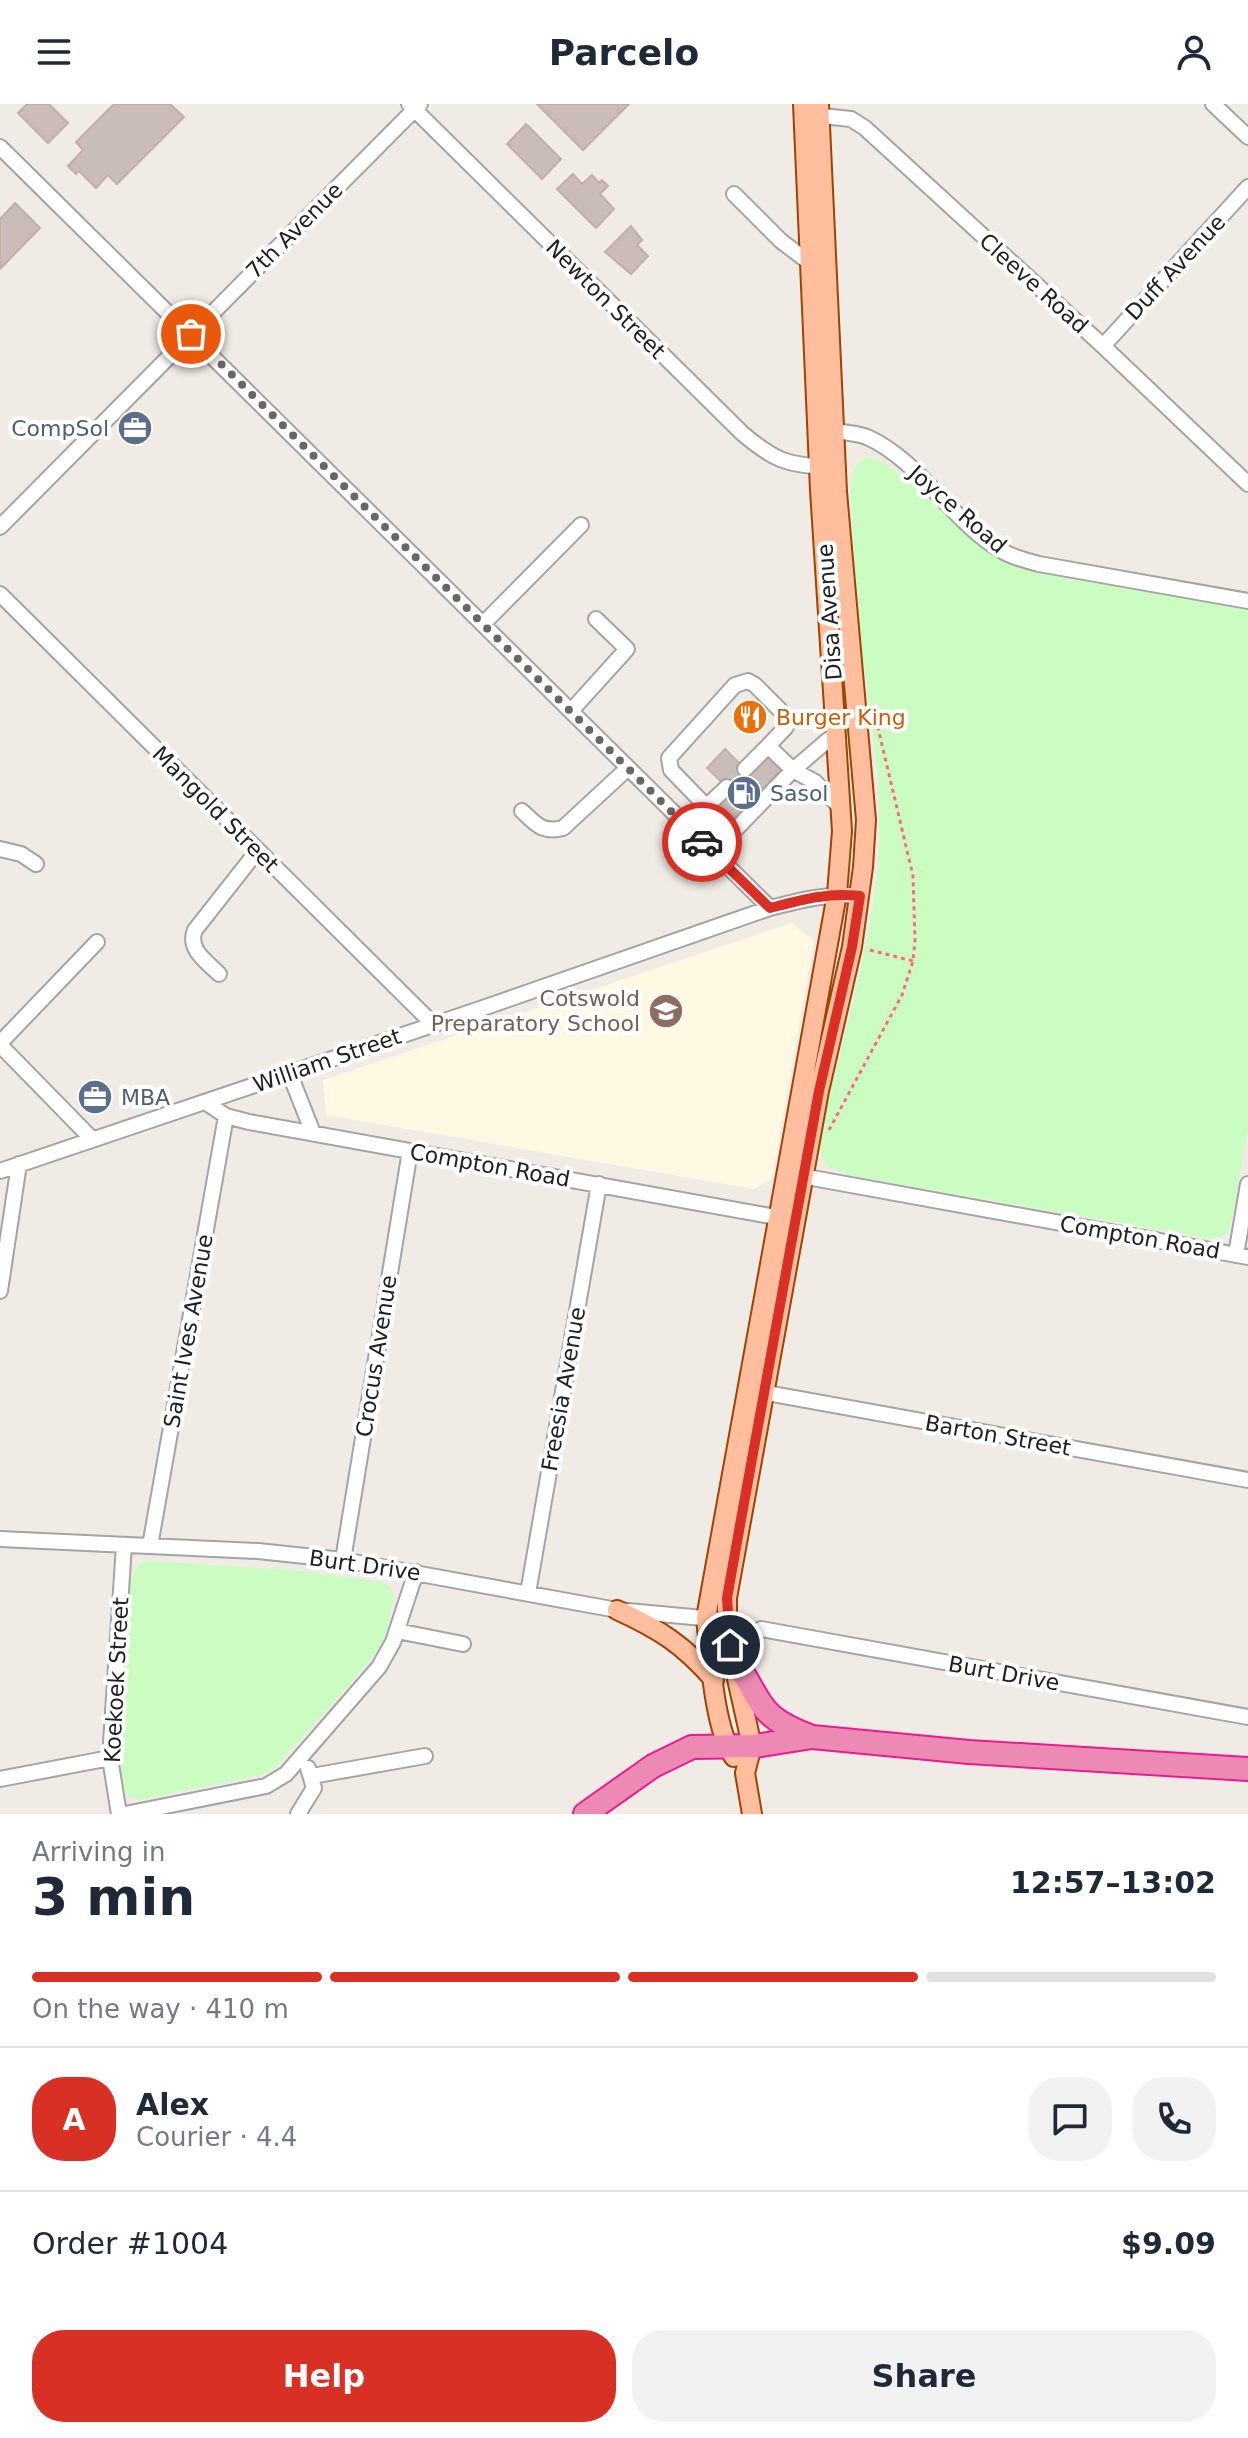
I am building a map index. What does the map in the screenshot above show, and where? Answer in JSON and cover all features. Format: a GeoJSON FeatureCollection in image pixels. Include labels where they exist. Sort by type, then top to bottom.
{"type":"FeatureCollection","features":[{"type":"Feature","properties":{"kind":"highway"},"geometry":{"type":"LineString","coordinates":[[732,1656],[766,1713],[787,1727],[812,1737]]}},
{"type":"Feature","properties":{"kind":"highway"},"geometry":{"type":"LineString","coordinates":[[585,1814],[653,1766],[682,1751],[700,1745],[752,1746],[812,1737],[969,1752],[1248,1769]]}},
{"type":"Feature","properties":{"kind":"main road","name":"Disa Avenue"},"geometry":{"type":"LineString","coordinates":[[811,109],[810,263],[826,430]]}},
{"type":"Feature","properties":{"kind":"main road","name":"Disa Avenue"},"geometry":{"type":"LineString","coordinates":[[752,1814],[745,1773],[752,1746],[732,1656],[726,1620],[727,1598],[756,1392],[796,1175],[837,894],[842,831],[811,109]]}},
{"type":"Feature","properties":{"kind":"main road","name":"Disa Avenue"},"geometry":{"type":"LineString","coordinates":[[796,1175],[809,1146],[852,947],[864,845],[865,799],[827,467]]}},
{"type":"Feature","properties":{"kind":"main road","name":"Disa Avenue"},"geometry":{"type":"LineString","coordinates":[[745,1773],[726,1746],[706,1618],[756,1392]]}},
{"type":"Feature","properties":{"kind":"main road"},"geometry":{"type":"LineString","coordinates":[[617,1610],[655,1627],[676,1641],[714,1680]]}},
{"type":"Feature","properties":{"kind":"street"},"geometry":{"type":"LineString","coordinates":[[1213,104],[1248,137]]}},
{"type":"Feature","properties":{"kind":"street","name":"7th Avenue"},"geometry":{"type":"LineString","coordinates":[[0,527],[414,106]]}},
{"type":"Feature","properties":{"kind":"street","name":"Newton Street"},"geometry":{"type":"LineString","coordinates":[[414,106],[743,434],[781,461],[827,467]]}},
{"type":"Feature","properties":{"kind":"street","name":"Cleeve Road"},"geometry":{"type":"LineString","coordinates":[[811,109],[851,119],[865,128],[1248,484]]}},
{"type":"Feature","properties":{"kind":"street"},"geometry":{"type":"LineString","coordinates":[[0,147],[770,908]]}},
{"type":"Feature","properties":{"kind":"street","name":"Duff Avenue"},"geometry":{"type":"LineString","coordinates":[[1103,346],[1248,187]]}},
{"type":"Feature","properties":{"kind":"street"},"geometry":{"type":"LineString","coordinates":[[734,194],[781,241],[810,263]]}},
{"type":"Feature","properties":{"kind":"street","name":"Joyce Road"},"geometry":{"type":"LineString","coordinates":[[826,430],[862,435],[879,443],[905,463],[993,545],[1013,556],[1039,564],[1248,601]]}},
{"type":"Feature","properties":{"kind":"street"},"geometry":{"type":"LineString","coordinates":[[483,624],[581,525]]}},
{"type":"Feature","properties":{"kind":"street","name":"Mangold Street"},"geometry":{"type":"LineString","coordinates":[[0,594],[433,1024]]}},
{"type":"Feature","properties":{"kind":"street"},"geometry":{"type":"LineString","coordinates":[[571,711],[627,649],[596,619]]}},
{"type":"Feature","properties":{"kind":"street"},"geometry":{"type":"LineString","coordinates":[[731,832],[671,770],[669,758],[735,685],[742,682],[755,685],[784,714],[786,727],[745,769]]}},
{"type":"Feature","properties":{"kind":"street"},"geometry":{"type":"LineString","coordinates":[[713,853],[793,770],[836,733]]}},
{"type":"Feature","properties":{"kind":"street"},"geometry":{"type":"LineString","coordinates":[[768,746],[793,770],[815,782],[841,808]]}},
{"type":"Feature","properties":{"kind":"street"},"geometry":{"type":"LineString","coordinates":[[522,811],[538,826],[550,831],[563,828],[628,768]]}},
{"type":"Feature","properties":{"kind":"street"},"geometry":{"type":"LineString","coordinates":[[707,806],[727,787]]}},
{"type":"Feature","properties":{"kind":"street"},"geometry":{"type":"LineString","coordinates":[[0,849],[21,854],[36,864]]}},
{"type":"Feature","properties":{"kind":"street"},"geometry":{"type":"LineString","coordinates":[[219,974],[192,946],[191,939],[258,850]]}},
{"type":"Feature","properties":{"kind":"street","name":"William Street"},"geometry":{"type":"LineString","coordinates":[[0,1171],[770,908],[815,896],[860,896]]}},
{"type":"Feature","properties":{"kind":"street"},"geometry":{"type":"LineString","coordinates":[[92,1139],[0,1044],[97,942]]}},
{"type":"Feature","properties":{"kind":"street"},"geometry":{"type":"LineString","coordinates":[[289,1072],[313,1133]]}},
{"type":"Feature","properties":{"kind":"street","name":"Compton Road"},"geometry":{"type":"LineString","coordinates":[[205,1102],[226,1116],[786,1219]]}},
{"type":"Feature","properties":{"kind":"street","name":"Saint Ives Avenue"},"geometry":{"type":"LineString","coordinates":[[150,1546],[226,1116]]}},
{"type":"Feature","properties":{"kind":"street","name":"Crocus Avenue"},"geometry":{"type":"LineString","coordinates":[[343,1560],[410,1151]]}},
{"type":"Feature","properties":{"kind":"street"},"geometry":{"type":"LineString","coordinates":[[0,1291],[19,1164]]}},
{"type":"Feature","properties":{"kind":"street","name":"Compton Road"},"geometry":{"type":"LineString","coordinates":[[796,1175],[1242,1256]]}},
{"type":"Feature","properties":{"kind":"street","name":"Freesia Avenue"},"geometry":{"type":"LineString","coordinates":[[528,1593],[599,1184]]}},
{"type":"Feature","properties":{"kind":"street"},"geometry":{"type":"LineString","coordinates":[[1242,1256],[1248,1184]]}},
{"type":"Feature","properties":{"kind":"street","name":"Barton Street"},"geometry":{"type":"LineString","coordinates":[[756,1392],[1248,1480]]}},
{"type":"Feature","properties":{"kind":"street","name":"Burt Drive"},"geometry":{"type":"LineString","coordinates":[[0,1539],[258,1551],[343,1560],[617,1610],[726,1620]]}},
{"type":"Feature","properties":{"kind":"street","name":"Koekoek Street"},"geometry":{"type":"LineString","coordinates":[[119,1814],[110,1758],[124,1545]]}},
{"type":"Feature","properties":{"kind":"street"},"geometry":{"type":"LineString","coordinates":[[125,1814],[278,1781],[379,1667],[397,1631],[416,1572]]}},
{"type":"Feature","properties":{"kind":"street","name":"Burt Drive"},"geometry":{"type":"LineString","coordinates":[[761,1629],[1248,1717]]}},
{"type":"Feature","properties":{"kind":"street"},"geometry":{"type":"LineString","coordinates":[[397,1631],[463,1644]]}},
{"type":"Feature","properties":{"kind":"street"},"geometry":{"type":"LineString","coordinates":[[298,1814],[314,1788],[303,1756]]}},
{"type":"Feature","properties":{"kind":"street"},"geometry":{"type":"LineString","coordinates":[[312,1776],[425,1756]]}},
{"type":"Feature","properties":{"kind":"street"},"geometry":{"type":"LineString","coordinates":[[0,1779],[110,1758]]}},
{"type":"Feature","properties":{"kind":"path"},"geometry":{"type":"LineString","coordinates":[[809,1146],[819,1148],[892,1016],[913,961],[917,920],[913,876],[874,711]]}},
{"type":"Feature","properties":{"kind":"path"},"geometry":{"type":"LineString","coordinates":[[864,949],[913,961]]}},
{"type":"Feature","properties":{"kind":"shaded area","name":"Cotswold Preparatory School"},"geometry":{"type":"Polygon","coordinates":[[[792,923],[814,941],[772,1178],[754,1189],[326,1115],[323,1080],[792,923]]]}},
{"type":"Feature","properties":{"kind":"green space"},"geometry":{"type":"Polygon","coordinates":[[[866,458],[880,461],[913,482],[983,548],[1012,565],[1248,610],[1248,1130],[1231,1223],[1228,1232],[1217,1240],[847,1175],[824,1161],[820,1143],[824,1118],[863,959],[878,863],[878,786],[861,637],[850,489],[854,467],[866,458]]]}},
{"type":"Feature","properties":{"kind":"green space"},"geometry":{"type":"Polygon","coordinates":[[[146,1561],[291,1570],[376,1581],[391,1587],[394,1597],[385,1639],[372,1659],[275,1768],[261,1775],[140,1800],[128,1796],[118,1762],[129,1581],[138,1566],[146,1561]]]}},
{"type":"Feature","properties":{"kind":"building"},"geometry":{"type":"Polygon","coordinates":[[[27,104],[49,104],[68,123],[48,143],[18,113],[27,104]]]}},
{"type":"Feature","properties":{"kind":"building"},"geometry":{"type":"Polygon","coordinates":[[[114,104],[170,104],[184,117],[117,184],[108,175],[96,188],[79,171],[76,174],[68,166],[83,150],[76,142],[114,104]]]}},
{"type":"Feature","properties":{"kind":"building"},"geometry":{"type":"Polygon","coordinates":[[[537,104],[629,104],[583,150],[537,104]]]}},
{"type":"Feature","properties":{"kind":"building"},"geometry":{"type":"Polygon","coordinates":[[[526,124],[561,159],[542,179],[507,144],[526,124]]]}},
{"type":"Feature","properties":{"kind":"building"},"geometry":{"type":"Polygon","coordinates":[[[573,174],[582,184],[592,175],[599,183],[602,180],[608,186],[600,194],[614,209],[596,228],[557,189],[573,174]]]}},
{"type":"Feature","properties":{"kind":"building"},"geometry":{"type":"Polygon","coordinates":[[[15,203],[40,228],[0,269],[0,219],[15,203]]]}},
{"type":"Feature","properties":{"kind":"building"},"geometry":{"type":"Polygon","coordinates":[[[631,226],[642,240],[637,245],[648,256],[631,274],[605,252],[631,226]]]}},
{"type":"Feature","properties":{"kind":"building"},"geometry":{"type":"Polygon","coordinates":[[[725,749],[747,771],[764,753],[782,769],[730,823],[713,806],[729,789],[707,768],[725,749]]]}},
{"type":"Feature","properties":{"kind":"tunnel"},"geometry":{"type":"LineString","coordinates":[[727,787],[745,769]]}},
{"type":"Feature","properties":{"kind":"way so far"},"geometry":{"type":"LineString","coordinates":[[191,334],[702,842]]}},
{"type":"Feature","properties":{"kind":"place","name":"CompSol"},"geometry":{"type":"Point","coordinates":[135,428]}},
{"type":"Feature","properties":{"kind":"place","name":"Burger King"},"geometry":{"type":"Point","coordinates":[750,717]}},
{"type":"Feature","properties":{"kind":"place","name":"Sasol"},"geometry":{"type":"Point","coordinates":[744,793]}},
{"type":"Feature","properties":{"kind":"place","name":"Cotswold Preparatory School"},"geometry":{"type":"Point","coordinates":[666,1011]}},
{"type":"Feature","properties":{"kind":"place","name":"MBA"},"geometry":{"type":"Point","coordinates":[95,1097]}},
{"type":"Feature","properties":{"kind":"route"},"geometry":{"type":"LineString","coordinates":[[702,842],[770,908],[815,896],[860,896],[794,1221],[727,1598],[730,1645]]}}]}
